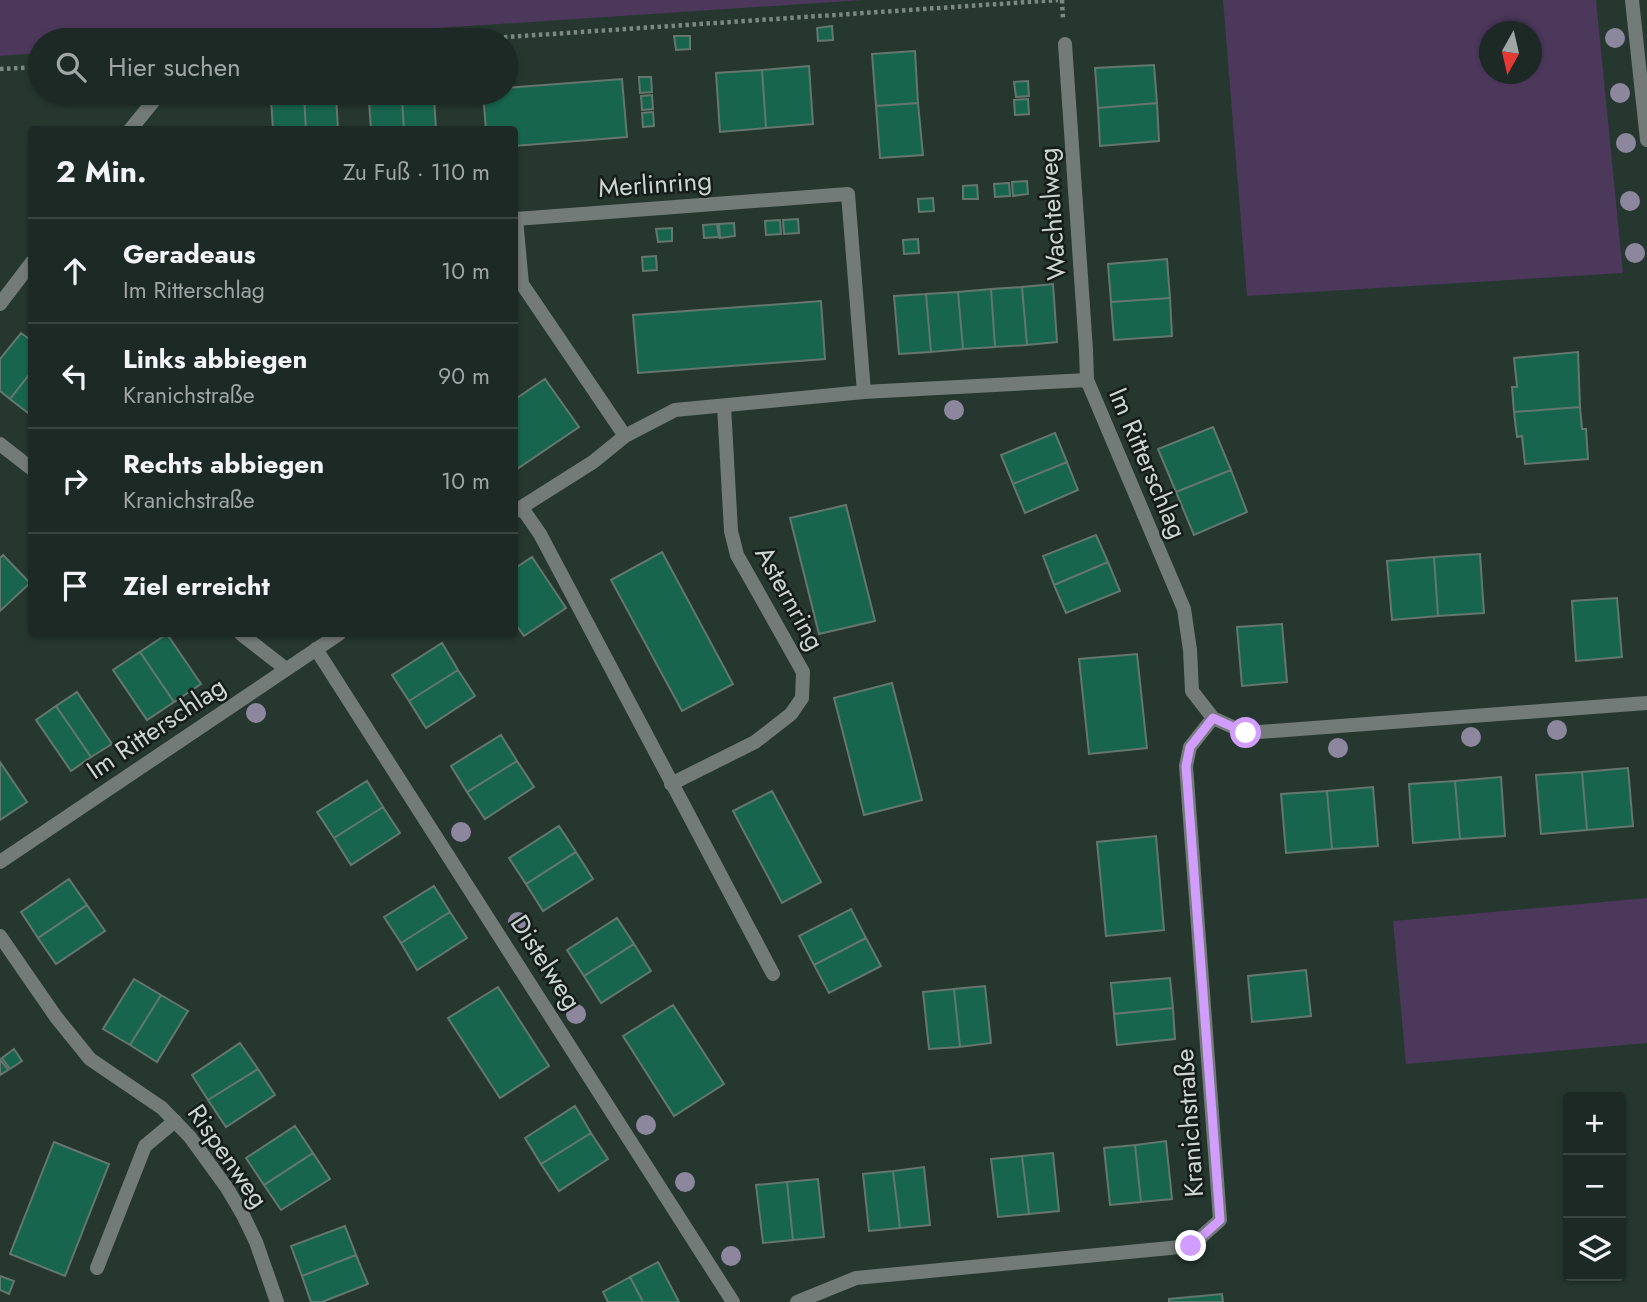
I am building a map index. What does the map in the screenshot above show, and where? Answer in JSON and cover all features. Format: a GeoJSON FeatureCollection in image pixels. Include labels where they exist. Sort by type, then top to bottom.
{"type":"FeatureCollection","features":[{"type":"Feature","properties":{"kind":"street"},"geometry":{"type":"LineString","coordinates":[[1632,0],[1647,140]]}},
{"type":"Feature","properties":{"kind":"street","name":"Wachtelweg"},"geometry":{"type":"LineString","coordinates":[[1065,44],[1087,380]]}},
{"type":"Feature","properties":{"kind":"street"},"geometry":{"type":"LineString","coordinates":[[133,126],[150,105]]}},
{"type":"Feature","properties":{"kind":"street","name":"Merlinring"},"geometry":{"type":"LineString","coordinates":[[518,219],[848,194],[864,392]]}},
{"type":"Feature","properties":{"kind":"street","name":"Merlinring"},"geometry":{"type":"LineString","coordinates":[[518,241],[522,284],[625,436]]}},
{"type":"Feature","properties":{"kind":"street"},"geometry":{"type":"LineString","coordinates":[[0,304],[28,267]]}},
{"type":"Feature","properties":{"kind":"street","name":"Im Ritterschlag"},"geometry":{"type":"LineString","coordinates":[[518,510],[593,462],[625,436],[675,410],[864,392],[1087,380],[1184,609],[1192,691],[1213,718],[1246,733],[1647,703]]}},
{"type":"Feature","properties":{"kind":"street","name":"Asternring"},"geometry":{"type":"LineString","coordinates":[[671,784],[755,742],[791,714],[802,698],[803,672],[737,555],[731,531],[724,406]]}},
{"type":"Feature","properties":{"kind":"street"},"geometry":{"type":"LineString","coordinates":[[0,444],[28,465]]}},
{"type":"Feature","properties":{"kind":"street"},"geometry":{"type":"LineString","coordinates":[[518,510],[540,534],[773,974]]}},
{"type":"Feature","properties":{"kind":"street"},"geometry":{"type":"LineString","coordinates":[[245,637],[286,669]]}},
{"type":"Feature","properties":{"kind":"street","name":"Im Ritterschlag"},"geometry":{"type":"LineString","coordinates":[[0,862],[334,637]]}},
{"type":"Feature","properties":{"kind":"street","name":"Distelweg"},"geometry":{"type":"LineString","coordinates":[[316,649],[733,1302]]}},
{"type":"Feature","properties":{"kind":"street","name":"Kranichstraße"},"geometry":{"type":"LineString","coordinates":[[797,1302],[856,1278],[1191,1246],[1220,1220],[1186,766],[1190,747],[1213,718]]}},
{"type":"Feature","properties":{"kind":"street","name":"Rispenweg"},"geometry":{"type":"LineString","coordinates":[[0,936],[55,1017],[90,1059],[162,1108],[190,1136],[243,1215],[256,1242],[277,1302]]}},
{"type":"Feature","properties":{"kind":"street"},"geometry":{"type":"LineString","coordinates":[[97,1268],[145,1146],[175,1121]]}},
{"type":"Feature","properties":{"kind":"path"},"geometry":{"type":"LineString","coordinates":[[518,36],[1058,0]]}},
{"type":"Feature","properties":{"kind":"path"},"geometry":{"type":"LineString","coordinates":[[0,69],[28,68]]}},
{"type":"Feature","properties":{"kind":"shaded area"},"geometry":{"type":"Polygon","coordinates":[[[0,0],[864,0],[438,28],[28,28],[28,54],[0,56],[0,0]]]}},
{"type":"Feature","properties":{"kind":"shaded area"},"geometry":{"type":"Polygon","coordinates":[[[1223,0],[1596,0],[1623,273],[1247,296],[1223,0]]]}},
{"type":"Feature","properties":{"kind":"shaded area"},"geometry":{"type":"Polygon","coordinates":[[[1647,898],[1647,1043],[1406,1064],[1393,921],[1647,898]]]}},
{"type":"Feature","properties":{"kind":"building"},"geometry":{"type":"Polygon","coordinates":[[[832,26],[833,40],[818,41],[817,28],[832,26]]]}},
{"type":"Feature","properties":{"kind":"building"},"geometry":{"type":"Polygon","coordinates":[[[674,36],[690,36],[690,49],[676,50],[674,36]]]}},
{"type":"Feature","properties":{"kind":"building"},"geometry":{"type":"Polygon","coordinates":[[[915,51],[918,103],[876,106],[872,54],[915,51]]]}},
{"type":"Feature","properties":{"kind":"building"},"geometry":{"type":"Polygon","coordinates":[[[1154,65],[1157,103],[1098,108],[1095,68],[1154,65]]]}},
{"type":"Feature","properties":{"kind":"building"},"geometry":{"type":"Polygon","coordinates":[[[809,66],[813,124],[766,128],[762,70],[809,66]]]}},
{"type":"Feature","properties":{"kind":"building"},"geometry":{"type":"Polygon","coordinates":[[[762,70],[766,128],[720,132],[716,73],[762,70]]]}},
{"type":"Feature","properties":{"kind":"building"},"geometry":{"type":"Polygon","coordinates":[[[639,77],[651,77],[652,92],[640,93],[639,77]]]}},
{"type":"Feature","properties":{"kind":"building"},"geometry":{"type":"Polygon","coordinates":[[[622,79],[627,137],[518,146],[518,126],[486,126],[484,105],[518,105],[518,87],[622,79]]]}},
{"type":"Feature","properties":{"kind":"building"},"geometry":{"type":"Polygon","coordinates":[[[1028,81],[1029,96],[1016,97],[1014,82],[1028,81]]]}},
{"type":"Feature","properties":{"kind":"building"},"geometry":{"type":"Polygon","coordinates":[[[652,95],[653,109],[642,110],[641,96],[652,95]]]}},
{"type":"Feature","properties":{"kind":"building"},"geometry":{"type":"Polygon","coordinates":[[[1028,99],[1029,114],[1015,115],[1014,100],[1028,99]]]}},
{"type":"Feature","properties":{"kind":"building"},"geometry":{"type":"Polygon","coordinates":[[[918,103],[923,155],[880,158],[876,106],[918,103]]]}},
{"type":"Feature","properties":{"kind":"building"},"geometry":{"type":"Polygon","coordinates":[[[1157,103],[1159,141],[1100,146],[1098,108],[1157,103]]]}},
{"type":"Feature","properties":{"kind":"building"},"geometry":{"type":"Polygon","coordinates":[[[271,105],[305,105],[306,126],[273,126],[271,105]]]}},
{"type":"Feature","properties":{"kind":"building"},"geometry":{"type":"Polygon","coordinates":[[[305,105],[337,105],[338,126],[306,126],[305,105]]]}},
{"type":"Feature","properties":{"kind":"building"},"geometry":{"type":"Polygon","coordinates":[[[369,105],[402,105],[404,126],[371,126],[369,105]]]}},
{"type":"Feature","properties":{"kind":"building"},"geometry":{"type":"Polygon","coordinates":[[[402,105],[434,105],[436,126],[404,126],[402,105]]]}},
{"type":"Feature","properties":{"kind":"building"},"geometry":{"type":"Polygon","coordinates":[[[653,112],[654,126],[643,127],[642,113],[653,112]]]}},
{"type":"Feature","properties":{"kind":"building"},"geometry":{"type":"Polygon","coordinates":[[[1027,181],[1028,194],[1013,196],[1012,182],[1027,181]]]}},
{"type":"Feature","properties":{"kind":"building"},"geometry":{"type":"Polygon","coordinates":[[[1009,183],[1010,196],[995,197],[994,184],[1009,183]]]}},
{"type":"Feature","properties":{"kind":"building"},"geometry":{"type":"Polygon","coordinates":[[[977,185],[978,199],[963,199],[963,186],[977,185]]]}},
{"type":"Feature","properties":{"kind":"building"},"geometry":{"type":"Polygon","coordinates":[[[933,198],[934,211],[919,212],[918,199],[933,198]]]}},
{"type":"Feature","properties":{"kind":"building"},"geometry":{"type":"Polygon","coordinates":[[[798,219],[799,233],[784,234],[783,220],[798,219]]]}},
{"type":"Feature","properties":{"kind":"building"},"geometry":{"type":"Polygon","coordinates":[[[780,220],[781,234],[766,235],[765,221],[780,220]]]}},
{"type":"Feature","properties":{"kind":"building"},"geometry":{"type":"Polygon","coordinates":[[[734,223],[735,236],[720,238],[719,224],[734,223]]]}},
{"type":"Feature","properties":{"kind":"building"},"geometry":{"type":"Polygon","coordinates":[[[717,224],[719,237],[704,238],[703,225],[717,224]]]}},
{"type":"Feature","properties":{"kind":"building"},"geometry":{"type":"Polygon","coordinates":[[[672,228],[672,241],[658,242],[656,229],[672,228]]]}},
{"type":"Feature","properties":{"kind":"building"},"geometry":{"type":"Polygon","coordinates":[[[918,239],[919,253],[904,254],[903,240],[918,239]]]}},
{"type":"Feature","properties":{"kind":"building"},"geometry":{"type":"Polygon","coordinates":[[[656,256],[657,270],[643,271],[642,257],[656,256]]]}},
{"type":"Feature","properties":{"kind":"building"},"geometry":{"type":"Polygon","coordinates":[[[1167,259],[1170,298],[1111,302],[1108,264],[1167,259]]]}},
{"type":"Feature","properties":{"kind":"building"},"geometry":{"type":"Polygon","coordinates":[[[1053,284],[1057,342],[1027,345],[1022,287],[1053,284]]]}},
{"type":"Feature","properties":{"kind":"building"},"geometry":{"type":"Polygon","coordinates":[[[1022,287],[1027,345],[995,347],[991,289],[1022,287]]]}},
{"type":"Feature","properties":{"kind":"building"},"geometry":{"type":"Polygon","coordinates":[[[991,289],[995,347],[963,349],[958,292],[991,289]]]}},
{"type":"Feature","properties":{"kind":"building"},"geometry":{"type":"Polygon","coordinates":[[[958,292],[963,349],[931,352],[926,294],[958,292]]]}},
{"type":"Feature","properties":{"kind":"building"},"geometry":{"type":"Polygon","coordinates":[[[926,294],[931,352],[899,354],[894,296],[926,294]]]}},
{"type":"Feature","properties":{"kind":"building"},"geometry":{"type":"Polygon","coordinates":[[[1170,298],[1172,336],[1114,340],[1111,302],[1170,298]]]}},
{"type":"Feature","properties":{"kind":"building"},"geometry":{"type":"Polygon","coordinates":[[[821,301],[825,359],[638,373],[633,315],[821,301]]]}},
{"type":"Feature","properties":{"kind":"building"},"geometry":{"type":"Polygon","coordinates":[[[21,333],[28,338],[28,376],[10,399],[0,391],[0,359],[21,333]]]}},
{"type":"Feature","properties":{"kind":"building"},"geometry":{"type":"Polygon","coordinates":[[[1578,352],[1580,407],[1514,412],[1512,387],[1517,387],[1514,358],[1578,352]]]}},
{"type":"Feature","properties":{"kind":"building"},"geometry":{"type":"Polygon","coordinates":[[[28,376],[28,413],[10,399],[28,376]]]}},
{"type":"Feature","properties":{"kind":"building"},"geometry":{"type":"Polygon","coordinates":[[[545,379],[579,427],[518,468],[518,397],[545,379]]]}},
{"type":"Feature","properties":{"kind":"building"},"geometry":{"type":"Polygon","coordinates":[[[1580,407],[1582,429],[1586,429],[1588,459],[1525,464],[1522,436],[1517,437],[1514,412],[1580,407]]]}},
{"type":"Feature","properties":{"kind":"building"},"geometry":{"type":"Polygon","coordinates":[[[1213,427],[1231,470],[1176,492],[1158,449],[1213,427]]]}},
{"type":"Feature","properties":{"kind":"building"},"geometry":{"type":"Polygon","coordinates":[[[1055,433],[1067,462],[1013,484],[1001,455],[1055,433]]]}},
{"type":"Feature","properties":{"kind":"building"},"geometry":{"type":"Polygon","coordinates":[[[1067,462],[1078,490],[1025,513],[1013,484],[1067,462]]]}},
{"type":"Feature","properties":{"kind":"building"},"geometry":{"type":"Polygon","coordinates":[[[1231,470],[1247,512],[1194,535],[1176,492],[1231,470]]]}},
{"type":"Feature","properties":{"kind":"building"},"geometry":{"type":"Polygon","coordinates":[[[846,505],[875,621],[819,634],[790,518],[846,505]]]}},
{"type":"Feature","properties":{"kind":"building"},"geometry":{"type":"Polygon","coordinates":[[[1096,535],[1108,562],[1054,585],[1043,556],[1096,535]]]}},
{"type":"Feature","properties":{"kind":"building"},"geometry":{"type":"Polygon","coordinates":[[[662,552],[733,684],[682,711],[611,580],[662,552]]]}},
{"type":"Feature","properties":{"kind":"building"},"geometry":{"type":"Polygon","coordinates":[[[1480,554],[1484,613],[1438,616],[1434,557],[1480,554]]]}},
{"type":"Feature","properties":{"kind":"building"},"geometry":{"type":"Polygon","coordinates":[[[3,555],[28,581],[28,585],[0,611],[0,558],[3,555]]]}},
{"type":"Feature","properties":{"kind":"building"},"geometry":{"type":"Polygon","coordinates":[[[532,557],[566,608],[524,636],[518,628],[518,566],[532,557]]]}},
{"type":"Feature","properties":{"kind":"building"},"geometry":{"type":"Polygon","coordinates":[[[1434,557],[1438,616],[1392,620],[1387,561],[1434,557]]]}},
{"type":"Feature","properties":{"kind":"building"},"geometry":{"type":"Polygon","coordinates":[[[1108,562],[1120,591],[1066,613],[1054,585],[1108,562]]]}},
{"type":"Feature","properties":{"kind":"building"},"geometry":{"type":"Polygon","coordinates":[[[1617,598],[1622,657],[1576,661],[1572,601],[1617,598]]]}},
{"type":"Feature","properties":{"kind":"building"},"geometry":{"type":"Polygon","coordinates":[[[1282,624],[1287,682],[1242,686],[1237,627],[1282,624]]]}},
{"type":"Feature","properties":{"kind":"building"},"geometry":{"type":"Polygon","coordinates":[[[162,637],[169,637],[201,684],[174,702],[140,652],[162,637]]]}},
{"type":"Feature","properties":{"kind":"building"},"geometry":{"type":"Polygon","coordinates":[[[442,643],[458,670],[409,701],[392,675],[442,643]]]}},
{"type":"Feature","properties":{"kind":"building"},"geometry":{"type":"Polygon","coordinates":[[[140,652],[174,702],[147,720],[113,670],[140,652]]]}},
{"type":"Feature","properties":{"kind":"building"},"geometry":{"type":"Polygon","coordinates":[[[1137,654],[1147,748],[1089,754],[1079,659],[1137,654]]]}},
{"type":"Feature","properties":{"kind":"building"},"geometry":{"type":"Polygon","coordinates":[[[458,670],[475,696],[426,728],[409,701],[458,670]]]}},
{"type":"Feature","properties":{"kind":"building"},"geometry":{"type":"Polygon","coordinates":[[[892,683],[922,800],[864,815],[834,698],[892,683]]]}},
{"type":"Feature","properties":{"kind":"building"},"geometry":{"type":"Polygon","coordinates":[[[77,692],[112,744],[91,757],[56,706],[77,692]]]}},
{"type":"Feature","properties":{"kind":"building"},"geometry":{"type":"Polygon","coordinates":[[[56,706],[91,757],[71,771],[36,720],[56,706]]]}},
{"type":"Feature","properties":{"kind":"building"},"geometry":{"type":"Polygon","coordinates":[[[501,735],[517,761],[467,792],[451,766],[501,735]]]}},
{"type":"Feature","properties":{"kind":"building"},"geometry":{"type":"Polygon","coordinates":[[[517,761],[534,787],[485,819],[467,792],[517,761]]]}},
{"type":"Feature","properties":{"kind":"building"},"geometry":{"type":"Polygon","coordinates":[[[0,762],[27,802],[0,820],[0,762]]]}},
{"type":"Feature","properties":{"kind":"building"},"geometry":{"type":"Polygon","coordinates":[[[1628,768],[1633,826],[1587,830],[1582,772],[1628,768]]]}},
{"type":"Feature","properties":{"kind":"building"},"geometry":{"type":"Polygon","coordinates":[[[1582,772],[1587,830],[1541,834],[1536,775],[1582,772]]]}},
{"type":"Feature","properties":{"kind":"building"},"geometry":{"type":"Polygon","coordinates":[[[1501,777],[1505,836],[1460,839],[1455,781],[1501,777]]]}},
{"type":"Feature","properties":{"kind":"building"},"geometry":{"type":"Polygon","coordinates":[[[367,781],[383,807],[334,838],[317,812],[367,781]]]}},
{"type":"Feature","properties":{"kind":"building"},"geometry":{"type":"Polygon","coordinates":[[[1455,781],[1460,839],[1413,843],[1409,784],[1455,781]]]}},
{"type":"Feature","properties":{"kind":"building"},"geometry":{"type":"Polygon","coordinates":[[[1373,787],[1378,846],[1332,849],[1327,791],[1373,787]]]}},
{"type":"Feature","properties":{"kind":"building"},"geometry":{"type":"Polygon","coordinates":[[[772,791],[821,882],[782,903],[733,811],[772,791]]]}},
{"type":"Feature","properties":{"kind":"building"},"geometry":{"type":"Polygon","coordinates":[[[1327,791],[1332,849],[1286,853],[1281,794],[1327,791]]]}},
{"type":"Feature","properties":{"kind":"building"},"geometry":{"type":"Polygon","coordinates":[[[383,807],[400,833],[351,865],[334,838],[383,807]]]}},
{"type":"Feature","properties":{"kind":"building"},"geometry":{"type":"Polygon","coordinates":[[[559,826],[576,852],[526,884],[509,858],[559,826]]]}},
{"type":"Feature","properties":{"kind":"building"},"geometry":{"type":"Polygon","coordinates":[[[1156,836],[1164,930],[1106,936],[1097,842],[1156,836]]]}},
{"type":"Feature","properties":{"kind":"building"},"geometry":{"type":"Polygon","coordinates":[[[576,852],[593,879],[543,911],[526,884],[576,852]]]}},
{"type":"Feature","properties":{"kind":"building"},"geometry":{"type":"Polygon","coordinates":[[[69,879],[87,905],[38,938],[21,912],[69,879]]]}},
{"type":"Feature","properties":{"kind":"building"},"geometry":{"type":"Polygon","coordinates":[[[434,886],[450,912],[401,943],[384,917],[434,886]]]}},
{"type":"Feature","properties":{"kind":"building"},"geometry":{"type":"Polygon","coordinates":[[[87,905],[105,931],[56,964],[38,938],[87,905]]]}},
{"type":"Feature","properties":{"kind":"building"},"geometry":{"type":"Polygon","coordinates":[[[851,909],[866,938],[814,965],[799,936],[851,909]]]}},
{"type":"Feature","properties":{"kind":"building"},"geometry":{"type":"Polygon","coordinates":[[[450,912],[467,938],[417,970],[401,943],[450,912]]]}},
{"type":"Feature","properties":{"kind":"building"},"geometry":{"type":"Polygon","coordinates":[[[617,918],[634,944],[584,976],[567,950],[617,918]]]}},
{"type":"Feature","properties":{"kind":"building"},"geometry":{"type":"Polygon","coordinates":[[[866,938],[881,966],[829,993],[814,965],[866,938]]]}},
{"type":"Feature","properties":{"kind":"building"},"geometry":{"type":"Polygon","coordinates":[[[634,944],[651,971],[601,1003],[584,976],[634,944]]]}},
{"type":"Feature","properties":{"kind":"building"},"geometry":{"type":"Polygon","coordinates":[[[1306,970],[1311,1016],[1252,1022],[1248,976],[1306,970]]]}},
{"type":"Feature","properties":{"kind":"building"},"geometry":{"type":"Polygon","coordinates":[[[1170,978],[1173,1008],[1114,1014],[1111,983],[1170,978]]]}},
{"type":"Feature","properties":{"kind":"building"},"geometry":{"type":"Polygon","coordinates":[[[134,979],[161,995],[130,1045],[103,1029],[134,979]]]}},
{"type":"Feature","properties":{"kind":"building"},"geometry":{"type":"Polygon","coordinates":[[[985,986],[991,1043],[960,1047],[954,989],[985,986]]]}},
{"type":"Feature","properties":{"kind":"building"},"geometry":{"type":"Polygon","coordinates":[[[498,987],[549,1066],[500,1098],[448,1018],[498,987]]]}},
{"type":"Feature","properties":{"kind":"building"},"geometry":{"type":"Polygon","coordinates":[[[954,989],[960,1047],[929,1049],[923,992],[954,989]]]}},
{"type":"Feature","properties":{"kind":"building"},"geometry":{"type":"Polygon","coordinates":[[[161,995],[188,1011],[157,1062],[130,1045],[161,995]]]}},
{"type":"Feature","properties":{"kind":"building"},"geometry":{"type":"Polygon","coordinates":[[[673,1005],[724,1084],[674,1116],[623,1036],[673,1005]]]}},
{"type":"Feature","properties":{"kind":"building"},"geometry":{"type":"Polygon","coordinates":[[[1173,1008],[1175,1039],[1117,1045],[1114,1014],[1173,1008]]]}},
{"type":"Feature","properties":{"kind":"building"},"geometry":{"type":"Polygon","coordinates":[[[240,1043],[258,1069],[208,1100],[192,1075],[240,1043]]]}},
{"type":"Feature","properties":{"kind":"building"},"geometry":{"type":"Polygon","coordinates":[[[14,1049],[22,1061],[10,1069],[2,1058],[14,1049]]]}},
{"type":"Feature","properties":{"kind":"building"},"geometry":{"type":"Polygon","coordinates":[[[0,1059],[8,1070],[0,1075],[0,1059]]]}},
{"type":"Feature","properties":{"kind":"building"},"geometry":{"type":"Polygon","coordinates":[[[258,1069],[275,1095],[226,1127],[208,1100],[258,1069]]]}},
{"type":"Feature","properties":{"kind":"building"},"geometry":{"type":"Polygon","coordinates":[[[575,1106],[591,1133],[541,1164],[525,1138],[575,1106]]]}},
{"type":"Feature","properties":{"kind":"building"},"geometry":{"type":"Polygon","coordinates":[[[295,1126],[313,1153],[264,1185],[246,1158],[295,1126]]]}},
{"type":"Feature","properties":{"kind":"building"},"geometry":{"type":"Polygon","coordinates":[[[591,1133],[608,1159],[559,1191],[541,1164],[591,1133]]]}},
{"type":"Feature","properties":{"kind":"building"},"geometry":{"type":"Polygon","coordinates":[[[1166,1141],[1172,1199],[1141,1202],[1135,1145],[1166,1141]]]}},
{"type":"Feature","properties":{"kind":"building"},"geometry":{"type":"Polygon","coordinates":[[[54,1142],[109,1164],[65,1276],[10,1254],[54,1142]]]}},
{"type":"Feature","properties":{"kind":"building"},"geometry":{"type":"Polygon","coordinates":[[[1135,1145],[1141,1202],[1110,1205],[1104,1148],[1135,1145]]]}},
{"type":"Feature","properties":{"kind":"building"},"geometry":{"type":"Polygon","coordinates":[[[313,1153],[330,1179],[281,1210],[264,1185],[313,1153]]]}},
{"type":"Feature","properties":{"kind":"building"},"geometry":{"type":"Polygon","coordinates":[[[1053,1153],[1059,1211],[1029,1214],[1022,1156],[1053,1153]]]}},
{"type":"Feature","properties":{"kind":"building"},"geometry":{"type":"Polygon","coordinates":[[[1022,1156],[1029,1214],[998,1217],[991,1159],[1022,1156]]]}},
{"type":"Feature","properties":{"kind":"building"},"geometry":{"type":"Polygon","coordinates":[[[924,1167],[930,1225],[900,1228],[893,1171],[924,1167]]]}},
{"type":"Feature","properties":{"kind":"building"},"geometry":{"type":"Polygon","coordinates":[[[893,1171],[900,1228],[869,1231],[863,1174],[893,1171]]]}},
{"type":"Feature","properties":{"kind":"building"},"geometry":{"type":"Polygon","coordinates":[[[818,1179],[824,1237],[793,1240],[787,1182],[818,1179]]]}},
{"type":"Feature","properties":{"kind":"building"},"geometry":{"type":"Polygon","coordinates":[[[787,1182],[793,1240],[763,1243],[756,1185],[787,1182]]]}},
{"type":"Feature","properties":{"kind":"building"},"geometry":{"type":"Polygon","coordinates":[[[345,1226],[356,1255],[302,1276],[291,1246],[345,1226]]]}},
{"type":"Feature","properties":{"kind":"building"},"geometry":{"type":"Polygon","coordinates":[[[356,1255],[368,1284],[322,1302],[311,1302],[302,1276],[356,1255]]]}},
{"type":"Feature","properties":{"kind":"building"},"geometry":{"type":"Polygon","coordinates":[[[658,1262],[679,1302],[643,1302],[630,1277],[658,1262]]]}},
{"type":"Feature","properties":{"kind":"building"},"geometry":{"type":"Polygon","coordinates":[[[0,1276],[14,1281],[9,1294],[0,1290],[0,1276]]]}},
{"type":"Feature","properties":{"kind":"building"},"geometry":{"type":"Polygon","coordinates":[[[630,1277],[643,1302],[608,1302],[603,1292],[630,1277]]]}},
{"type":"Feature","properties":{"kind":"building"},"geometry":{"type":"Polygon","coordinates":[[[1222,1294],[1223,1302],[1169,1302],[1169,1299],[1222,1294]]]}},
{"type":"Feature","properties":{"kind":"route"},"geometry":{"type":"LineString","coordinates":[[1191,1246],[1220,1220],[1186,766],[1190,747],[1213,718],[1246,733]]}}]}
